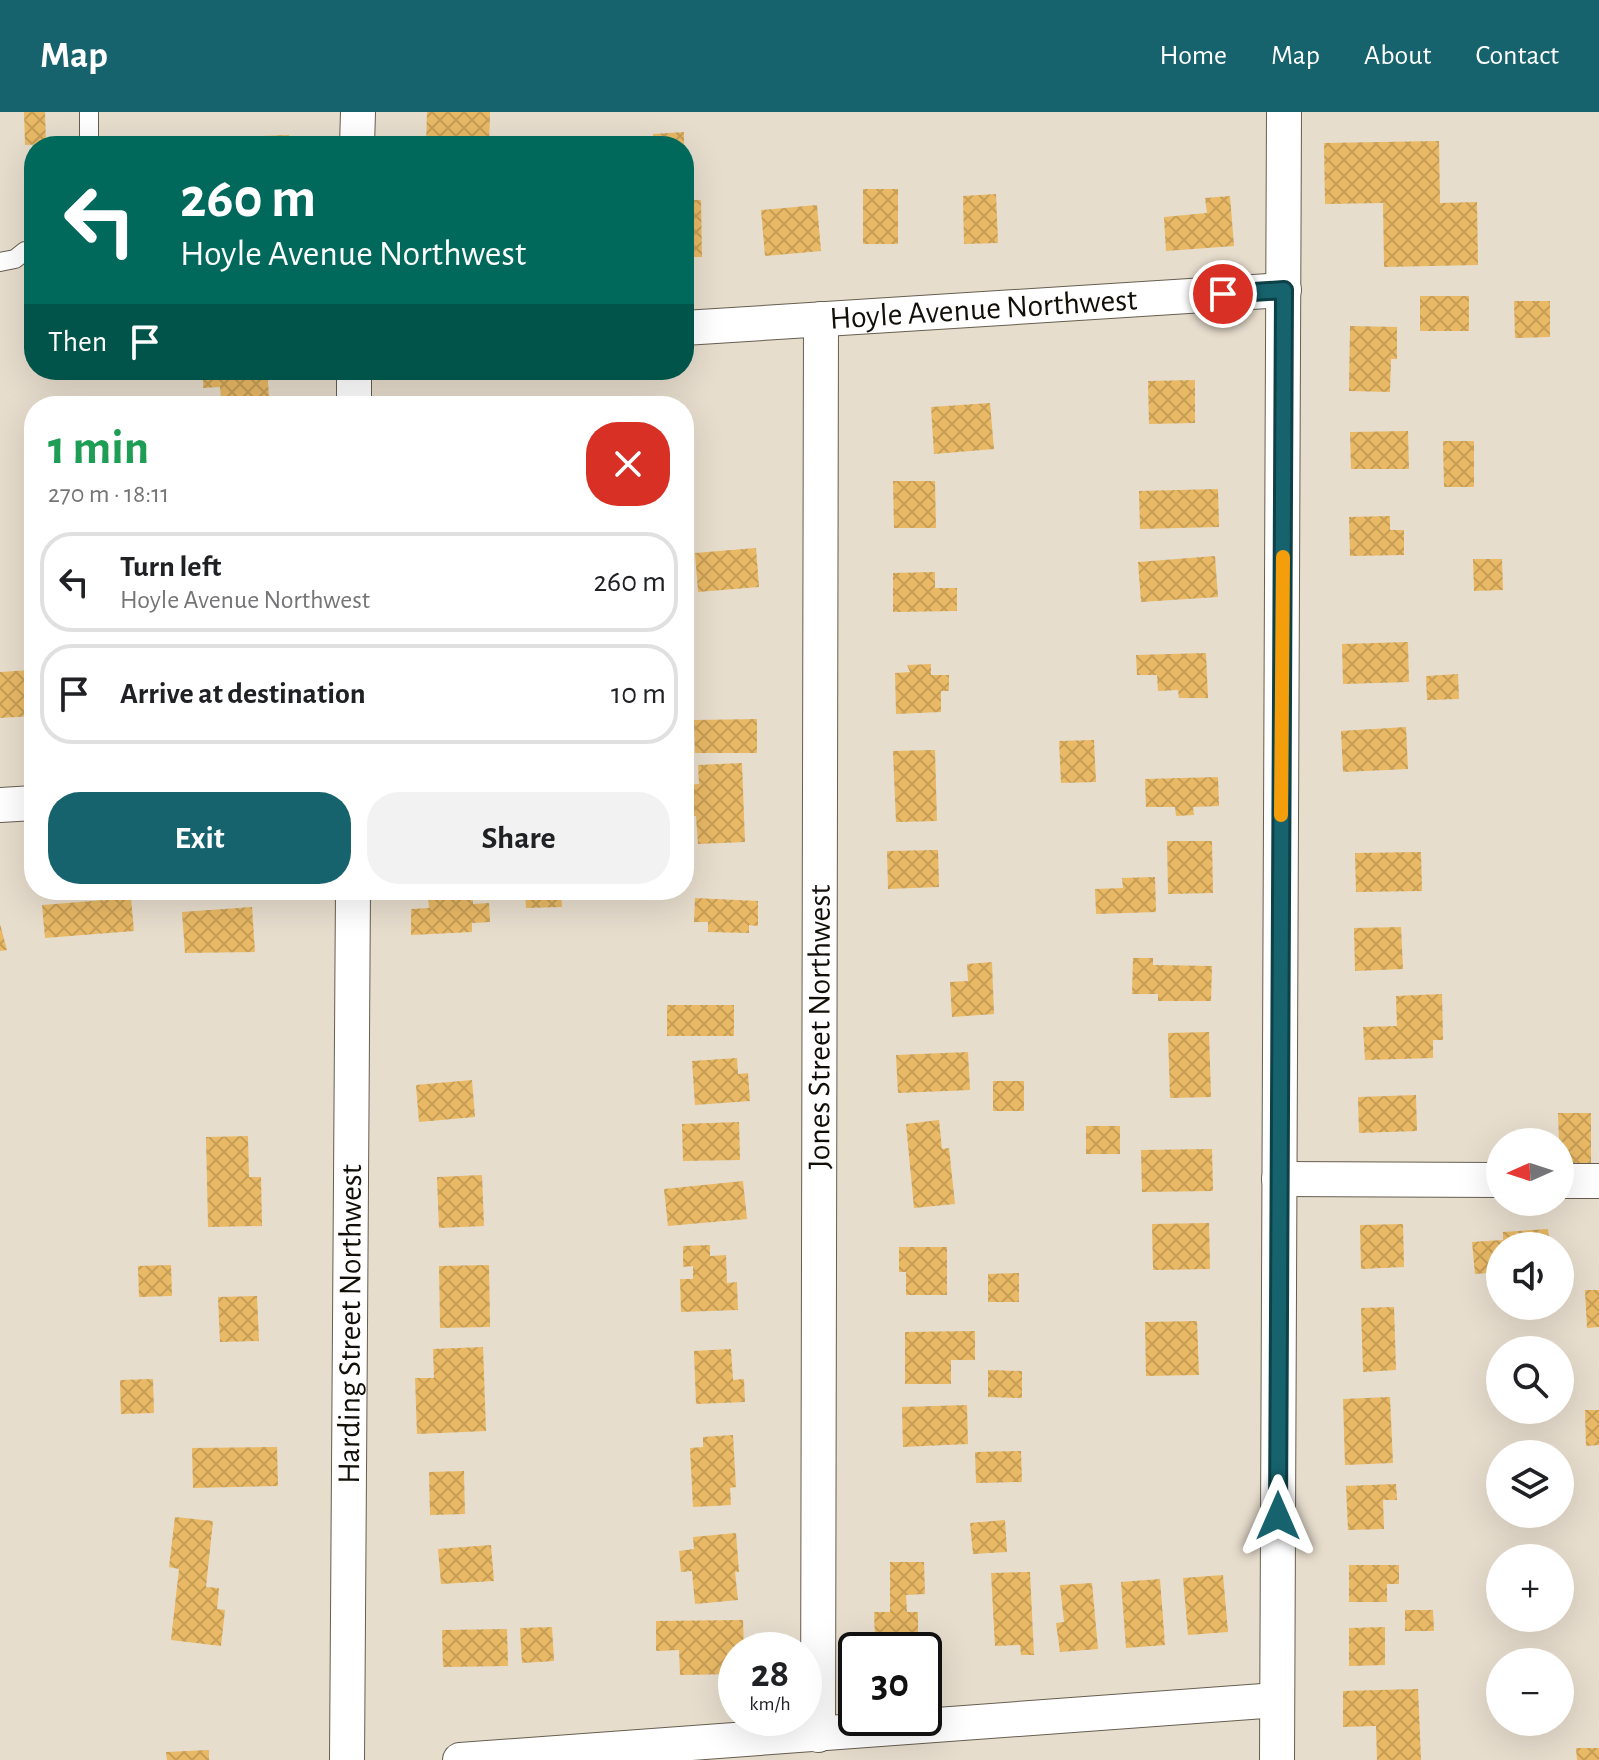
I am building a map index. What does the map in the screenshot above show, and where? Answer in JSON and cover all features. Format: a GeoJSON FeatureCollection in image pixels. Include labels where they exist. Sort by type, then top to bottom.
{"type":"FeatureCollection","features":[{"type":"Feature","properties":{"kind":"street"},"geometry":{"type":"LineString","coordinates":[[357,136],[358,112]]}},
{"type":"Feature","properties":{"kind":"street"},"geometry":{"type":"LineString","coordinates":[[1277,1760],[1284,112]]}},
{"type":"Feature","properties":{"kind":"street","name":"Hoyle Avenue Northwest"},"geometry":{"type":"LineString","coordinates":[[694,327],[1284,290]]}},
{"type":"Feature","properties":{"kind":"street","name":"Jones Street Northwest"},"geometry":{"type":"LineString","coordinates":[[818,1632],[821,319]]}},
{"type":"Feature","properties":{"kind":"street"},"geometry":{"type":"LineString","coordinates":[[0,805],[24,804]]}},
{"type":"Feature","properties":{"kind":"street","name":"Harding Street Northwest"},"geometry":{"type":"LineString","coordinates":[[347,1760],[353,900]]}},
{"type":"Feature","properties":{"kind":"street"},"geometry":{"type":"LineString","coordinates":[[1279,1179],[1486,1180]]}},
{"type":"Feature","properties":{"kind":"street"},"geometry":{"type":"LineString","coordinates":[[1574,1181],[1599,1181]]}},
{"type":"Feature","properties":{"kind":"street"},"geometry":{"type":"LineString","coordinates":[[822,1735],[1277,1700]]}},
{"type":"Feature","properties":{"kind":"street"},"geometry":{"type":"LineString","coordinates":[[460,1760],[804,1736]]}},
{"type":"Feature","properties":{"kind":"lane"},"geometry":{"type":"LineString","coordinates":[[89,112],[89,136]]}},
{"type":"Feature","properties":{"kind":"building"},"geometry":{"type":"Polygon","coordinates":[[[24,112],[45,112],[46,136],[25,136],[24,112]]]}},
{"type":"Feature","properties":{"kind":"building"},"geometry":{"type":"Polygon","coordinates":[[[427,112],[490,112],[489,136],[426,136],[427,112]]]}},
{"type":"Feature","properties":{"kind":"building"},"geometry":{"type":"Polygon","coordinates":[[[684,132],[684,136],[653,136],[684,132]]]}},
{"type":"Feature","properties":{"kind":"building"},"geometry":{"type":"Polygon","coordinates":[[[1439,141],[1440,203],[1477,202],[1478,265],[1384,267],[1383,203],[1325,204],[1324,143],[1439,141]]]}},
{"type":"Feature","properties":{"kind":"building"},"geometry":{"type":"Polygon","coordinates":[[[863,189],[898,189],[898,244],[863,244],[863,189]]]}},
{"type":"Feature","properties":{"kind":"building"},"geometry":{"type":"Polygon","coordinates":[[[996,194],[998,243],[964,244],[963,196],[996,194]]]}},
{"type":"Feature","properties":{"kind":"building"},"geometry":{"type":"Polygon","coordinates":[[[1230,196],[1234,246],[1166,251],[1164,217],[1207,213],[1205,198],[1230,196]]]}},
{"type":"Feature","properties":{"kind":"building"},"geometry":{"type":"Polygon","coordinates":[[[694,200],[701,200],[702,257],[694,257],[694,200]]]}},
{"type":"Feature","properties":{"kind":"building"},"geometry":{"type":"Polygon","coordinates":[[[817,205],[821,251],[765,256],[761,210],[817,205]]]}},
{"type":"Feature","properties":{"kind":"building"},"geometry":{"type":"Polygon","coordinates":[[[1420,296],[1469,296],[1469,331],[1420,331],[1420,296]]]}},
{"type":"Feature","properties":{"kind":"building"},"geometry":{"type":"Polygon","coordinates":[[[1514,301],[1550,301],[1550,337],[1515,338],[1514,301]]]}},
{"type":"Feature","properties":{"kind":"building"},"geometry":{"type":"Polygon","coordinates":[[[1350,326],[1397,327],[1397,359],[1391,359],[1390,392],[1349,391],[1350,326]]]}},
{"type":"Feature","properties":{"kind":"building"},"geometry":{"type":"Polygon","coordinates":[[[203,380],[268,380],[269,396],[221,396],[220,387],[203,388],[203,380]]]}},
{"type":"Feature","properties":{"kind":"building"},"geometry":{"type":"Polygon","coordinates":[[[1195,380],[1195,423],[1149,424],[1148,381],[1195,380]]]}},
{"type":"Feature","properties":{"kind":"building"},"geometry":{"type":"Polygon","coordinates":[[[990,403],[994,449],[934,454],[931,407],[990,403]]]}},
{"type":"Feature","properties":{"kind":"building"},"geometry":{"type":"Polygon","coordinates":[[[1408,431],[1409,469],[1351,469],[1350,432],[1408,431]]]}},
{"type":"Feature","properties":{"kind":"building"},"geometry":{"type":"Polygon","coordinates":[[[1443,441],[1474,441],[1474,487],[1444,487],[1443,441]]]}},
{"type":"Feature","properties":{"kind":"building"},"geometry":{"type":"Polygon","coordinates":[[[893,481],[935,481],[936,528],[894,528],[893,481]]]}},
{"type":"Feature","properties":{"kind":"building"},"geometry":{"type":"Polygon","coordinates":[[[1218,489],[1219,527],[1140,529],[1139,491],[1218,489]]]}},
{"type":"Feature","properties":{"kind":"building"},"geometry":{"type":"Polygon","coordinates":[[[1390,516],[1390,530],[1404,530],[1404,555],[1350,556],[1349,517],[1390,516]]]}},
{"type":"Feature","properties":{"kind":"building"},"geometry":{"type":"Polygon","coordinates":[[[756,548],[759,587],[698,592],[695,553],[756,548]]]}},
{"type":"Feature","properties":{"kind":"building"},"geometry":{"type":"Polygon","coordinates":[[[1215,556],[1218,597],[1141,602],[1138,562],[1215,556]]]}},
{"type":"Feature","properties":{"kind":"building"},"geometry":{"type":"Polygon","coordinates":[[[1473,559],[1502,559],[1503,590],[1474,591],[1473,559]]]}},
{"type":"Feature","properties":{"kind":"building"},"geometry":{"type":"Polygon","coordinates":[[[935,572],[935,588],[957,588],[957,611],[893,612],[893,573],[935,572]]]}},
{"type":"Feature","properties":{"kind":"building"},"geometry":{"type":"Polygon","coordinates":[[[1408,642],[1409,682],[1343,684],[1342,644],[1408,642]]]}},
{"type":"Feature","properties":{"kind":"building"},"geometry":{"type":"Polygon","coordinates":[[[1206,653],[1208,698],[1179,698],[1178,690],[1158,691],[1157,675],[1137,675],[1136,655],[1206,653]]]}},
{"type":"Feature","properties":{"kind":"building"},"geometry":{"type":"Polygon","coordinates":[[[931,664],[931,675],[949,675],[949,691],[941,691],[941,712],[896,714],[895,673],[910,672],[907,665],[931,664]]]}},
{"type":"Feature","properties":{"kind":"building"},"geometry":{"type":"Polygon","coordinates":[[[24,670],[24,717],[0,718],[0,672],[24,670]]]}},
{"type":"Feature","properties":{"kind":"building"},"geometry":{"type":"Polygon","coordinates":[[[1458,674],[1459,699],[1427,700],[1426,676],[1458,674]]]}},
{"type":"Feature","properties":{"kind":"building"},"geometry":{"type":"Polygon","coordinates":[[[757,719],[757,753],[695,753],[694,720],[757,719]]]}},
{"type":"Feature","properties":{"kind":"building"},"geometry":{"type":"Polygon","coordinates":[[[1406,727],[1408,769],[1343,772],[1341,731],[1406,727]]]}},
{"type":"Feature","properties":{"kind":"building"},"geometry":{"type":"Polygon","coordinates":[[[1094,740],[1096,782],[1061,783],[1059,741],[1094,740]]]}},
{"type":"Feature","properties":{"kind":"building"},"geometry":{"type":"Polygon","coordinates":[[[935,750],[937,821],[896,822],[893,751],[935,750]]]}},
{"type":"Feature","properties":{"kind":"building"},"geometry":{"type":"Polygon","coordinates":[[[742,763],[745,842],[698,844],[694,784],[699,784],[698,765],[742,763]]]}},
{"type":"Feature","properties":{"kind":"building"},"geometry":{"type":"Polygon","coordinates":[[[1218,777],[1219,806],[1193,807],[1194,815],[1176,816],[1175,807],[1146,807],[1145,779],[1218,777]]]}},
{"type":"Feature","properties":{"kind":"building"},"geometry":{"type":"Polygon","coordinates":[[[1167,841],[1212,841],[1213,893],[1168,894],[1167,841]]]}},
{"type":"Feature","properties":{"kind":"building"},"geometry":{"type":"Polygon","coordinates":[[[938,850],[939,887],[888,889],[887,851],[938,850]]]}},
{"type":"Feature","properties":{"kind":"building"},"geometry":{"type":"Polygon","coordinates":[[[1421,852],[1422,891],[1356,892],[1355,853],[1421,852]]]}},
{"type":"Feature","properties":{"kind":"building"},"geometry":{"type":"Polygon","coordinates":[[[1155,877],[1156,912],[1096,914],[1095,889],[1123,888],[1122,878],[1155,877]]]}},
{"type":"Feature","properties":{"kind":"building"},"geometry":{"type":"Polygon","coordinates":[[[695,898],[758,901],[758,926],[749,925],[749,933],[708,932],[708,922],[694,922],[695,898]]]}},
{"type":"Feature","properties":{"kind":"building"},"geometry":{"type":"Polygon","coordinates":[[[131,900],[134,931],[45,938],[42,905],[131,900]]]}},
{"type":"Feature","properties":{"kind":"building"},"geometry":{"type":"Polygon","coordinates":[[[428,900],[489,903],[490,922],[472,923],[472,932],[411,935],[411,909],[429,908],[428,900]]]}},
{"type":"Feature","properties":{"kind":"building"},"geometry":{"type":"Polygon","coordinates":[[[526,900],[562,900],[562,907],[526,908],[526,900]]]}},
{"type":"Feature","properties":{"kind":"building"},"geometry":{"type":"Polygon","coordinates":[[[252,907],[255,952],[185,953],[182,912],[252,907]]]}},
{"type":"Feature","properties":{"kind":"building"},"geometry":{"type":"Polygon","coordinates":[[[0,924],[7,950],[0,951],[0,924]]]}},
{"type":"Feature","properties":{"kind":"building"},"geometry":{"type":"Polygon","coordinates":[[[1401,927],[1403,969],[1355,971],[1354,928],[1401,927]]]}},
{"type":"Feature","properties":{"kind":"building"},"geometry":{"type":"Polygon","coordinates":[[[1133,958],[1153,958],[1153,965],[1212,966],[1211,1001],[1158,1001],[1158,994],[1132,994],[1133,958]]]}},
{"type":"Feature","properties":{"kind":"building"},"geometry":{"type":"Polygon","coordinates":[[[992,962],[994,1014],[952,1017],[950,982],[968,981],[967,964],[992,962]]]}},
{"type":"Feature","properties":{"kind":"building"},"geometry":{"type":"Polygon","coordinates":[[[1442,994],[1443,1040],[1433,1040],[1433,1058],[1365,1060],[1363,1027],[1397,1026],[1396,996],[1442,994]]]}},
{"type":"Feature","properties":{"kind":"building"},"geometry":{"type":"Polygon","coordinates":[[[667,1005],[734,1005],[734,1036],[667,1036],[667,1005]]]}},
{"type":"Feature","properties":{"kind":"building"},"geometry":{"type":"Polygon","coordinates":[[[1209,1032],[1211,1097],[1170,1098],[1168,1033],[1209,1032]]]}},
{"type":"Feature","properties":{"kind":"building"},"geometry":{"type":"Polygon","coordinates":[[[968,1052],[970,1090],[898,1093],[896,1055],[968,1052]]]}},
{"type":"Feature","properties":{"kind":"building"},"geometry":{"type":"Polygon","coordinates":[[[737,1058],[738,1074],[748,1073],[750,1101],[695,1105],[692,1061],[737,1058]]]}},
{"type":"Feature","properties":{"kind":"building"},"geometry":{"type":"Polygon","coordinates":[[[472,1080],[475,1117],[419,1122],[416,1085],[472,1080]]]}},
{"type":"Feature","properties":{"kind":"building"},"geometry":{"type":"Polygon","coordinates":[[[993,1081],[1024,1081],[1024,1111],[993,1111],[993,1081]]]}},
{"type":"Feature","properties":{"kind":"building"},"geometry":{"type":"Polygon","coordinates":[[[1416,1095],[1417,1131],[1359,1133],[1358,1097],[1416,1095]]]}},
{"type":"Feature","properties":{"kind":"building"},"geometry":{"type":"Polygon","coordinates":[[[1558,1113],[1591,1113],[1591,1165],[1574,1166],[1574,1128],[1559,1128],[1558,1113]]]}},
{"type":"Feature","properties":{"kind":"building"},"geometry":{"type":"Polygon","coordinates":[[[939,1120],[942,1149],[949,1148],[955,1204],[914,1208],[906,1124],[939,1120]]]}},
{"type":"Feature","properties":{"kind":"building"},"geometry":{"type":"Polygon","coordinates":[[[739,1122],[740,1160],[683,1161],[682,1124],[739,1122]]]}},
{"type":"Feature","properties":{"kind":"building"},"geometry":{"type":"Polygon","coordinates":[[[1086,1126],[1120,1126],[1120,1154],[1086,1154],[1086,1126]]]}},
{"type":"Feature","properties":{"kind":"building"},"geometry":{"type":"Polygon","coordinates":[[[248,1136],[249,1177],[261,1177],[262,1226],[208,1227],[206,1137],[248,1136]]]}},
{"type":"Feature","properties":{"kind":"building"},"geometry":{"type":"Polygon","coordinates":[[[1212,1149],[1213,1191],[1142,1192],[1141,1150],[1212,1149]]]}},
{"type":"Feature","properties":{"kind":"building"},"geometry":{"type":"Polygon","coordinates":[[[482,1175],[484,1226],[439,1228],[437,1177],[482,1175]]]}},
{"type":"Feature","properties":{"kind":"building"},"geometry":{"type":"Polygon","coordinates":[[[743,1181],[747,1219],[668,1226],[664,1189],[743,1181]]]}},
{"type":"Feature","properties":{"kind":"building"},"geometry":{"type":"Polygon","coordinates":[[[1209,1223],[1210,1269],[1153,1270],[1152,1224],[1209,1223]]]}},
{"type":"Feature","properties":{"kind":"building"},"geometry":{"type":"Polygon","coordinates":[[[1403,1224],[1404,1267],[1361,1269],[1360,1225],[1403,1224]]]}},
{"type":"Feature","properties":{"kind":"building"},"geometry":{"type":"Polygon","coordinates":[[[1548,1229],[1548,1232],[1503,1232],[1548,1229]]]}},
{"type":"Feature","properties":{"kind":"building"},"geometry":{"type":"Polygon","coordinates":[[[1486,1241],[1486,1273],[1475,1274],[1472,1242],[1486,1241]]]}},
{"type":"Feature","properties":{"kind":"building"},"geometry":{"type":"Polygon","coordinates":[[[710,1245],[710,1256],[726,1255],[727,1283],[737,1282],[738,1310],[681,1312],[680,1279],[693,1279],[693,1266],[683,1267],[683,1246],[710,1245]]]}},
{"type":"Feature","properties":{"kind":"building"},"geometry":{"type":"Polygon","coordinates":[[[899,1247],[947,1247],[947,1295],[906,1295],[906,1272],[899,1272],[899,1247]]]}},
{"type":"Feature","properties":{"kind":"building"},"geometry":{"type":"Polygon","coordinates":[[[171,1265],[172,1296],[139,1297],[138,1266],[171,1265]]]}},
{"type":"Feature","properties":{"kind":"building"},"geometry":{"type":"Polygon","coordinates":[[[489,1265],[490,1327],[440,1328],[439,1266],[489,1265]]]}},
{"type":"Feature","properties":{"kind":"building"},"geometry":{"type":"Polygon","coordinates":[[[1019,1273],[1019,1302],[988,1302],[988,1274],[1019,1273]]]}},
{"type":"Feature","properties":{"kind":"building"},"geometry":{"type":"Polygon","coordinates":[[[1585,1290],[1599,1290],[1599,1327],[1587,1328],[1585,1290]]]}},
{"type":"Feature","properties":{"kind":"building"},"geometry":{"type":"Polygon","coordinates":[[[257,1296],[259,1341],[220,1342],[218,1297],[257,1296]]]}},
{"type":"Feature","properties":{"kind":"building"},"geometry":{"type":"Polygon","coordinates":[[[1394,1307],[1396,1370],[1363,1372],[1361,1308],[1394,1307]]]}},
{"type":"Feature","properties":{"kind":"building"},"geometry":{"type":"Polygon","coordinates":[[[1197,1321],[1199,1375],[1146,1376],[1145,1322],[1197,1321]]]}},
{"type":"Feature","properties":{"kind":"building"},"geometry":{"type":"Polygon","coordinates":[[[975,1331],[975,1360],[951,1360],[951,1384],[905,1384],[905,1332],[975,1331]]]}},
{"type":"Feature","properties":{"kind":"building"},"geometry":{"type":"Polygon","coordinates":[[[483,1347],[486,1431],[417,1434],[415,1378],[434,1378],[433,1349],[483,1347]]]}},
{"type":"Feature","properties":{"kind":"building"},"geometry":{"type":"Polygon","coordinates":[[[731,1349],[733,1380],[744,1379],[745,1402],[696,1404],[694,1351],[731,1349]]]}},
{"type":"Feature","properties":{"kind":"building"},"geometry":{"type":"Polygon","coordinates":[[[988,1370],[1022,1371],[1022,1398],[988,1397],[988,1370]]]}},
{"type":"Feature","properties":{"kind":"building"},"geometry":{"type":"Polygon","coordinates":[[[153,1379],[154,1413],[121,1414],[120,1380],[153,1379]]]}},
{"type":"Feature","properties":{"kind":"building"},"geometry":{"type":"Polygon","coordinates":[[[1390,1397],[1393,1463],[1345,1465],[1343,1399],[1390,1397]]]}},
{"type":"Feature","properties":{"kind":"building"},"geometry":{"type":"Polygon","coordinates":[[[967,1405],[968,1444],[903,1447],[902,1407],[967,1405]]]}},
{"type":"Feature","properties":{"kind":"building"},"geometry":{"type":"Polygon","coordinates":[[[1585,1410],[1599,1410],[1599,1445],[1586,1446],[1585,1410]]]}},
{"type":"Feature","properties":{"kind":"building"},"geometry":{"type":"Polygon","coordinates":[[[733,1435],[736,1487],[730,1488],[731,1505],[693,1507],[690,1448],[703,1447],[703,1437],[733,1435]]]}},
{"type":"Feature","properties":{"kind":"building"},"geometry":{"type":"Polygon","coordinates":[[[277,1447],[278,1486],[193,1488],[192,1448],[277,1447]]]}},
{"type":"Feature","properties":{"kind":"building"},"geometry":{"type":"Polygon","coordinates":[[[1021,1451],[1022,1482],[976,1483],[975,1452],[1021,1451]]]}},
{"type":"Feature","properties":{"kind":"building"},"geometry":{"type":"Polygon","coordinates":[[[464,1471],[465,1514],[430,1515],[429,1472],[464,1471]]]}},
{"type":"Feature","properties":{"kind":"building"},"geometry":{"type":"Polygon","coordinates":[[[1396,1484],[1397,1500],[1383,1500],[1384,1529],[1348,1530],[1346,1486],[1396,1484]]]}},
{"type":"Feature","properties":{"kind":"building"},"geometry":{"type":"Polygon","coordinates":[[[175,1517],[213,1521],[206,1587],[219,1588],[217,1609],[225,1610],[221,1646],[171,1640],[179,1569],[169,1567],[175,1517]]]}},
{"type":"Feature","properties":{"kind":"building"},"geometry":{"type":"Polygon","coordinates":[[[1005,1520],[1007,1552],[973,1554],[970,1523],[1005,1520]]]}},
{"type":"Feature","properties":{"kind":"building"},"geometry":{"type":"Polygon","coordinates":[[[736,1533],[738,1600],[695,1604],[692,1571],[681,1572],[679,1551],[694,1549],[693,1537],[736,1533]]]}},
{"type":"Feature","properties":{"kind":"building"},"geometry":{"type":"Polygon","coordinates":[[[491,1545],[494,1581],[441,1584],[438,1549],[491,1545]]]}},
{"type":"Feature","properties":{"kind":"building"},"geometry":{"type":"Polygon","coordinates":[[[890,1562],[924,1562],[925,1594],[906,1595],[907,1612],[918,1612],[918,1632],[875,1632],[874,1612],[890,1612],[890,1562]]]}},
{"type":"Feature","properties":{"kind":"building"},"geometry":{"type":"Polygon","coordinates":[[[1349,1565],[1399,1565],[1399,1584],[1387,1584],[1387,1602],[1349,1602],[1349,1565]]]}},
{"type":"Feature","properties":{"kind":"building"},"geometry":{"type":"Polygon","coordinates":[[[1030,1572],[1034,1655],[1021,1655],[1020,1645],[995,1646],[991,1573],[1030,1572]]]}},
{"type":"Feature","properties":{"kind":"building"},"geometry":{"type":"Polygon","coordinates":[[[1223,1575],[1228,1632],[1188,1635],[1183,1578],[1223,1575]]]}},
{"type":"Feature","properties":{"kind":"building"},"geometry":{"type":"Polygon","coordinates":[[[1160,1579],[1165,1645],[1126,1648],[1121,1582],[1160,1579]]]}},
{"type":"Feature","properties":{"kind":"building"},"geometry":{"type":"Polygon","coordinates":[[[1092,1583],[1098,1649],[1060,1652],[1056,1623],[1064,1622],[1060,1585],[1092,1583]]]}},
{"type":"Feature","properties":{"kind":"building"},"geometry":{"type":"Polygon","coordinates":[[[1405,1610],[1433,1610],[1434,1631],[1405,1631],[1405,1610]]]}},
{"type":"Feature","properties":{"kind":"building"},"geometry":{"type":"Polygon","coordinates":[[[743,1620],[743,1632],[718,1632],[718,1674],[680,1675],[679,1650],[656,1651],[656,1621],[743,1620]]]}},
{"type":"Feature","properties":{"kind":"building"},"geometry":{"type":"Polygon","coordinates":[[[552,1627],[554,1661],[522,1663],[520,1628],[552,1627]]]}},
{"type":"Feature","properties":{"kind":"building"},"geometry":{"type":"Polygon","coordinates":[[[1385,1627],[1385,1665],[1349,1666],[1349,1628],[1385,1627]]]}},
{"type":"Feature","properties":{"kind":"building"},"geometry":{"type":"Polygon","coordinates":[[[507,1629],[508,1666],[443,1667],[442,1630],[507,1629]]]}},
{"type":"Feature","properties":{"kind":"building"},"geometry":{"type":"Polygon","coordinates":[[[1418,1689],[1421,1760],[1377,1760],[1376,1726],[1343,1727],[1343,1691],[1418,1689]]]}},
{"type":"Feature","properties":{"kind":"building"},"geometry":{"type":"Polygon","coordinates":[[[1576,1748],[1599,1748],[1599,1760],[1577,1760],[1576,1748]]]}},
{"type":"Feature","properties":{"kind":"building"},"geometry":{"type":"Polygon","coordinates":[[[209,1750],[209,1760],[167,1760],[166,1752],[209,1750]]]}},
{"type":"Feature","properties":{"kind":"slow traffic"},"geometry":{"type":"LineString","coordinates":[[1281,815],[1283,557]]}},
{"type":"Feature","properties":{"kind":"route"},"geometry":{"type":"LineString","coordinates":[[1223,294],[1284,290],[1278,1516]]}}]}
